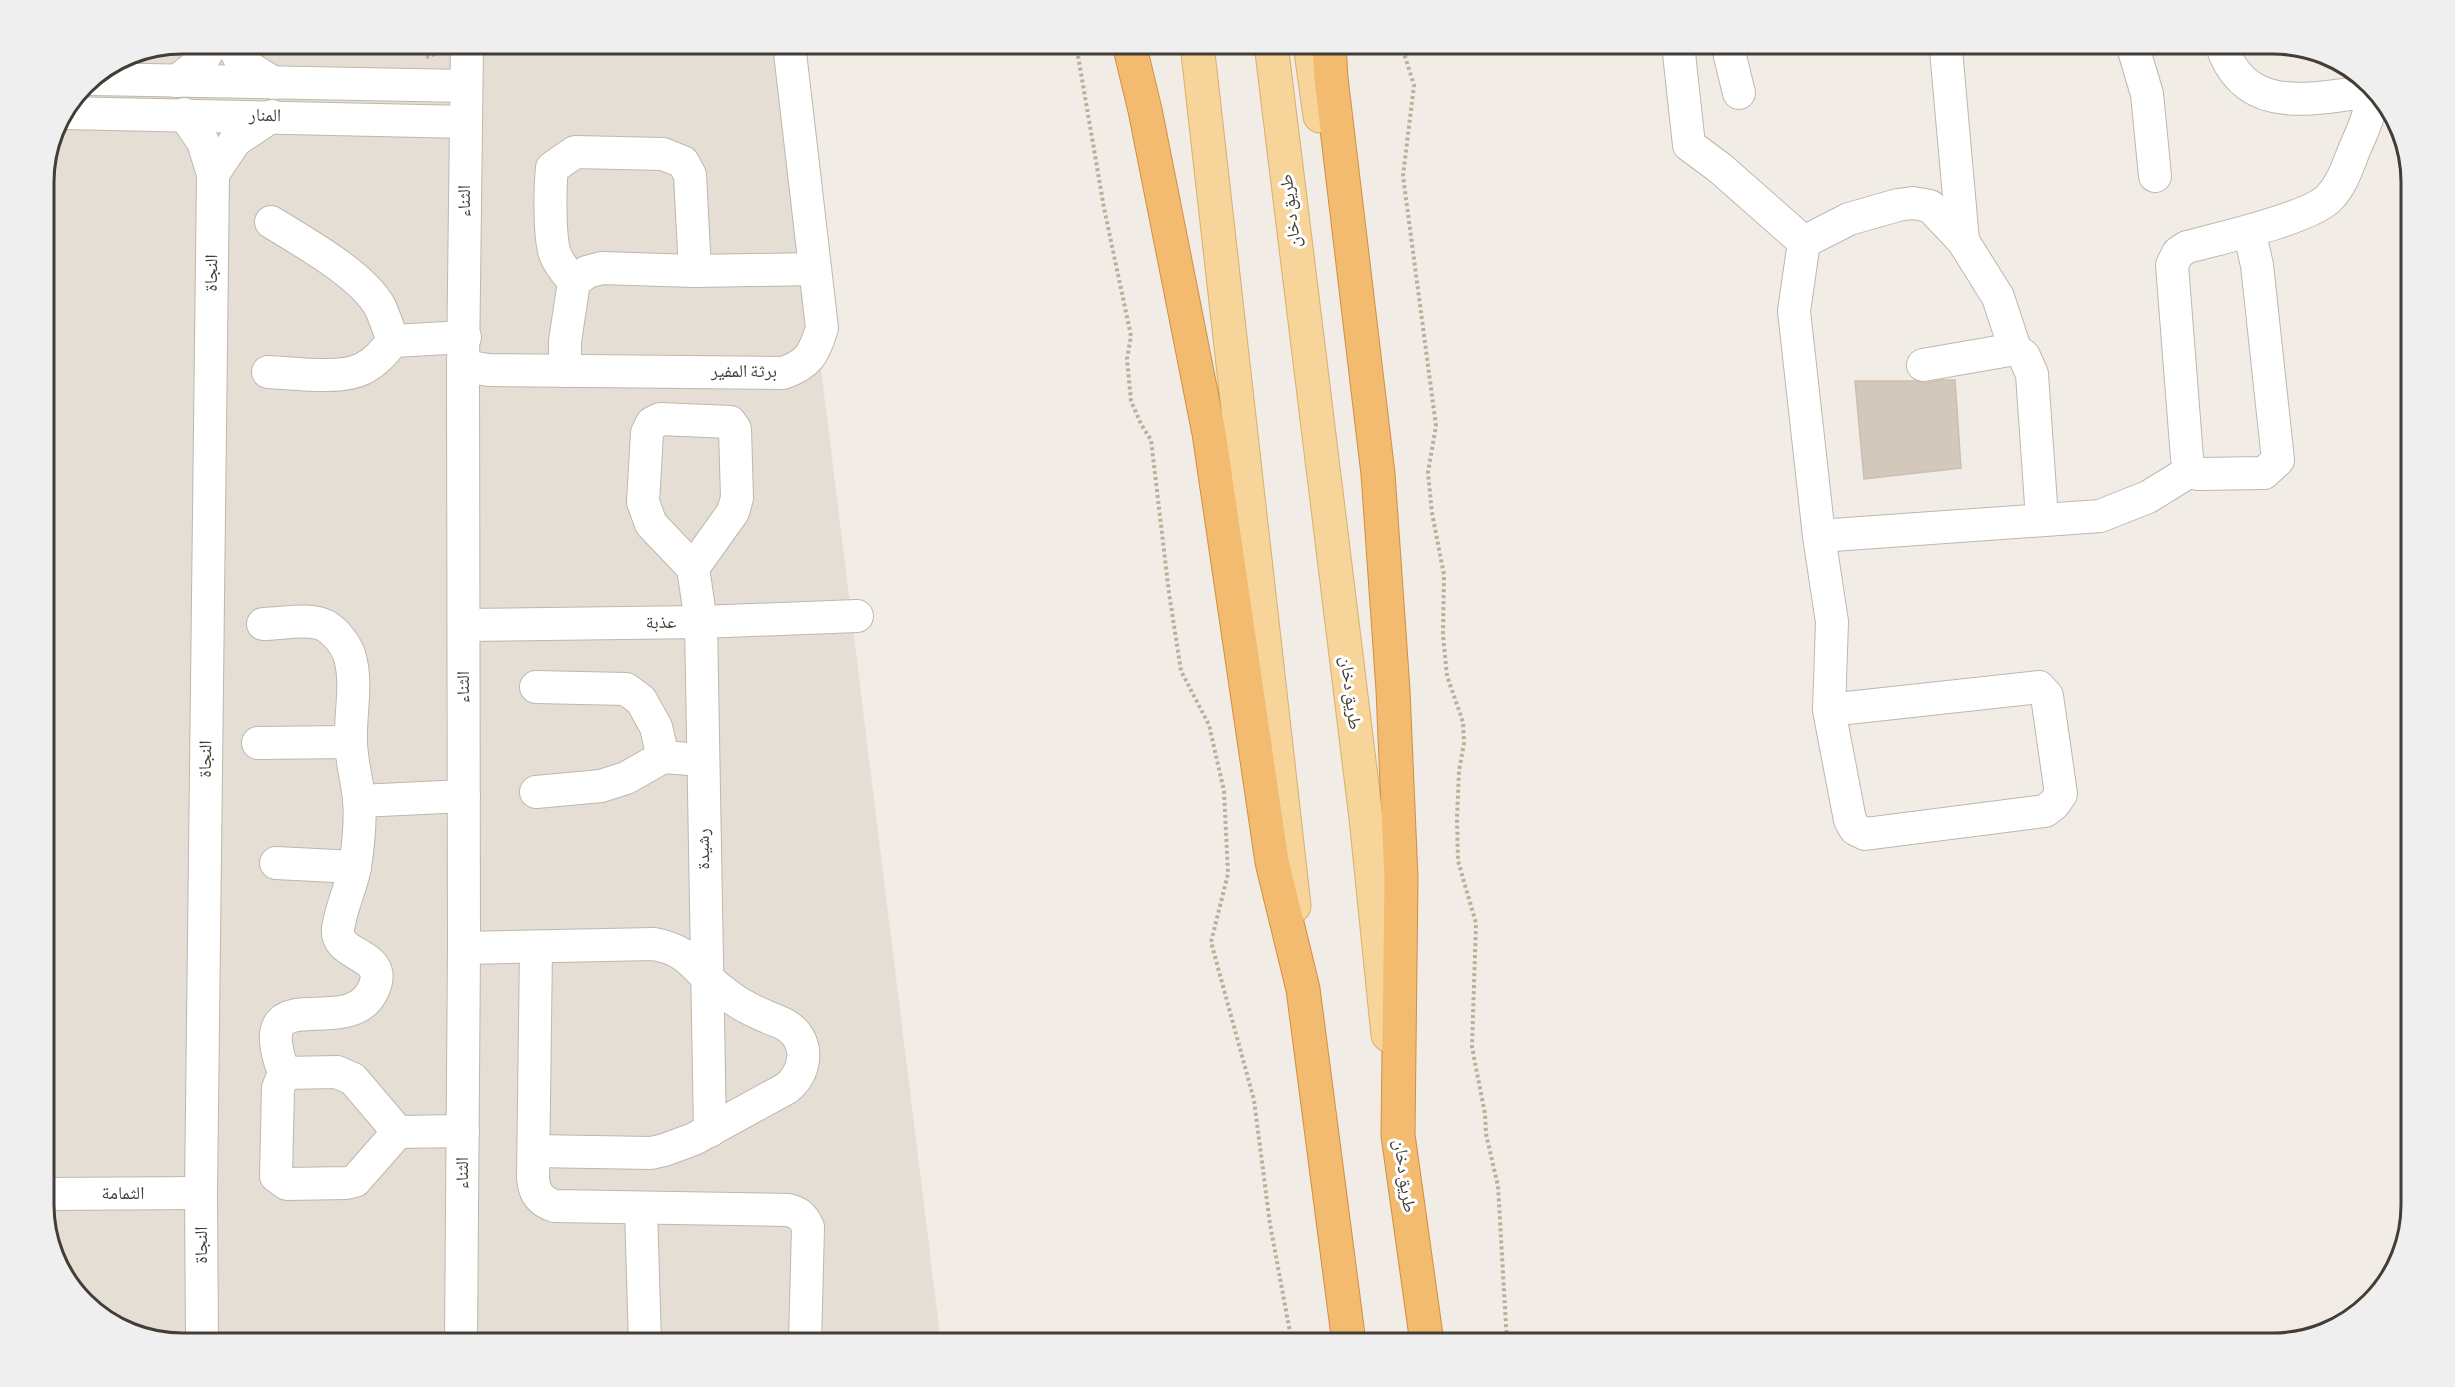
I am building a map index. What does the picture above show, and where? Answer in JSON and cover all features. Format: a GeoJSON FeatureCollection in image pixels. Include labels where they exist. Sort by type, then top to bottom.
{"type":"FeatureCollection","features":[{"type":"Feature","properties":{"kind":"highway"},"geometry":{"type":"LineString","coordinates":[[1132,54],[1209,433],[1272,862],[1303,989],[1348,1333]]}},
{"type":"Feature","properties":{"kind":"highway"},"geometry":{"type":"LineString","coordinates":[[1330,54],[1378,474],[1394,690],[1401,878],[1398,1135]]}},
{"type":"Feature","properties":{"kind":"highway","name":"طريق دخان"},"geometry":{"type":"LineString","coordinates":[[1398,1135],[1425,1333]]}},
{"type":"Feature","properties":{"kind":"main road"},"geometry":{"type":"LineString","coordinates":[[1198,54],[1303,989]]}},
{"type":"Feature","properties":{"kind":"main road","name":"طريق دخان"},"geometry":{"type":"LineString","coordinates":[[1272,54],[1365,806],[1398,1135]]}},
{"type":"Feature","properties":{"kind":"main road"},"geometry":{"type":"LineString","coordinates":[[1311,54],[1338,247],[1359,315]]}},
{"type":"Feature","properties":{"kind":"street"},"geometry":{"type":"LineString","coordinates":[[177,81],[202,61],[206,54]]}},
{"type":"Feature","properties":{"kind":"street"},"geometry":{"type":"LineString","coordinates":[[237,54],[242,63],[274,83]]}},
{"type":"Feature","properties":{"kind":"street","name":"الثناء"},"geometry":{"type":"LineString","coordinates":[[464,1333],[464,351],[467,54]]}},
{"type":"Feature","properties":{"kind":"street","name":"برثة المفير"},"geometry":{"type":"LineString","coordinates":[[393,341],[464,351],[489,370],[783,374],[798,368],[810,358],[822,328],[790,54]]}},
{"type":"Feature","properties":{"kind":"street"},"geometry":{"type":"LineString","coordinates":[[1679,54],[1689,145],[1720,168],[1804,242]]}},
{"type":"Feature","properties":{"kind":"street"},"geometry":{"type":"LineString","coordinates":[[1729,54],[1739,93]]}},
{"type":"Feature","properties":{"kind":"street"},"geometry":{"type":"LineString","coordinates":[[1946,54],[1963,241]]}},
{"type":"Feature","properties":{"kind":"street"},"geometry":{"type":"LineString","coordinates":[[2135,54],[2148,94],[2155,176]]}},
{"type":"Feature","properties":{"kind":"street"},"geometry":{"type":"LineString","coordinates":[[2224,54],[2237,74],[2251,88],[2270,97],[2293,100],[2365,92]]}},
{"type":"Feature","properties":{"kind":"street","name":"المنار"},"geometry":{"type":"LineString","coordinates":[[105,79],[466,86]]}},
{"type":"Feature","properties":{"kind":"street"},"geometry":{"type":"LineString","coordinates":[[2190,471],[2187,458],[2172,265],[2178,253],[2187,247],[2249,231],[2318,208],[2330,198],[2341,182],[2371,111],[2372,100]]}},
{"type":"Feature","properties":{"kind":"street","name":"المنار"},"geometry":{"type":"LineString","coordinates":[[75,113],[466,122]]}},
{"type":"Feature","properties":{"kind":"street","name":"النجاة"},"geometry":{"type":"LineString","coordinates":[[184,114],[203,142],[213,174],[201,1193],[202,1333]]}},
{"type":"Feature","properties":{"kind":"street"},"geometry":{"type":"LineString","coordinates":[[213,174],[235,141],[272,116]]}},
{"type":"Feature","properties":{"kind":"street"},"geometry":{"type":"LineString","coordinates":[[574,282],[561,267],[555,252],[549,188],[552,168],[575,152],[663,154],[683,162],[690,174],[695,271]]}},
{"type":"Feature","properties":{"kind":"street"},"geometry":{"type":"LineString","coordinates":[[1804,242],[1849,219],[1913,203],[1930,206],[1963,241],[1998,297],[2015,349],[2024,356],[2032,375],[2042,519]]}},
{"type":"Feature","properties":{"kind":"street"},"geometry":{"type":"LineString","coordinates":[[268,372],[344,374],[361,370],[379,357],[393,341],[379,306],[366,288],[325,256],[271,222]]}},
{"type":"Feature","properties":{"kind":"street"},"geometry":{"type":"LineString","coordinates":[[2190,471],[2198,474],[2264,473],[2278,460],[2257,265],[2249,231]]}},
{"type":"Feature","properties":{"kind":"street"},"geometry":{"type":"LineString","coordinates":[[1804,242],[1794,311],[1819,536],[1833,622],[1829,710],[1850,820],[1855,829],[1864,834],[2045,811],[2061,794],[2047,696],[2039,687],[1829,710]]}},
{"type":"Feature","properties":{"kind":"street"},"geometry":{"type":"LineString","coordinates":[[565,371],[565,341],[574,282],[587,272],[602,268],[695,271],[815,269]]}},
{"type":"Feature","properties":{"kind":"street"},"geometry":{"type":"LineString","coordinates":[[1923,365],[2015,349]]}},
{"type":"Feature","properties":{"kind":"street"},"geometry":{"type":"LineString","coordinates":[[660,419],[729,422],[735,429],[737,498],[733,512],[693,568],[651,524],[644,502],[646,432],[652,423],[660,419]]}},
{"type":"Feature","properties":{"kind":"street"},"geometry":{"type":"LineString","coordinates":[[1819,536],[2100,516],[2148,497],[2190,471]]}},
{"type":"Feature","properties":{"kind":"street","name":"رشيدة"},"geometry":{"type":"LineString","coordinates":[[693,568],[701,622],[710,1131]]}},
{"type":"Feature","properties":{"kind":"street","name":"عذبة"},"geometry":{"type":"LineString","coordinates":[[464,626],[701,622],[857,616]]}},
{"type":"Feature","properties":{"kind":"street"},"geometry":{"type":"LineString","coordinates":[[263,624],[309,622],[326,627],[344,643],[352,670],[351,742],[359,801],[355,867],[338,932],[343,944],[371,962],[377,978],[372,992],[363,1003],[350,1012],[288,1015],[281,1022],[276,1036],[276,1046],[284,1073],[278,1088],[276,1176],[287,1184],[355,1181],[398,1132],[463,1131]]}},
{"type":"Feature","properties":{"kind":"street"},"geometry":{"type":"LineString","coordinates":[[536,687],[626,689],[640,700],[656,727],[663,757]]}},
{"type":"Feature","properties":{"kind":"street"},"geometry":{"type":"LineString","coordinates":[[258,743],[351,742]]}},
{"type":"Feature","properties":{"kind":"street"},"geometry":{"type":"LineString","coordinates":[[536,792],[601,786],[626,778],[663,757],[703,760]]}},
{"type":"Feature","properties":{"kind":"street"},"geometry":{"type":"LineString","coordinates":[[359,801],[464,796]]}},
{"type":"Feature","properties":{"kind":"street"},"geometry":{"type":"LineString","coordinates":[[276,863],[355,867]]}},
{"type":"Feature","properties":{"kind":"street"},"geometry":{"type":"LineString","coordinates":[[464,948],[654,944],[666,946],[689,957],[707,981],[743,1005],[791,1028],[797,1035],[804,1053],[800,1073],[787,1088],[710,1131],[677,1146],[651,1153],[534,1151]]}},
{"type":"Feature","properties":{"kind":"street"},"geometry":{"type":"LineString","coordinates":[[536,948],[534,1186],[541,1200],[555,1206],[788,1210],[798,1213],[805,1219],[808,1227],[806,1333]]}},
{"type":"Feature","properties":{"kind":"street"},"geometry":{"type":"LineString","coordinates":[[284,1073],[337,1072],[353,1079],[398,1132]]}},
{"type":"Feature","properties":{"kind":"street","name":"الثمامة"},"geometry":{"type":"LineString","coordinates":[[54,1194],[201,1193]]}},
{"type":"Feature","properties":{"kind":"street"},"geometry":{"type":"LineString","coordinates":[[641,1209],[645,1333]]}},
{"type":"Feature","properties":{"kind":"path"},"geometry":{"type":"LineString","coordinates":[[1078,54],[1104,208],[1131,336],[1127,359],[1131,401],[1151,440],[1169,593],[1181,671],[1209,725],[1224,791],[1228,874],[1211,942],[1254,1100],[1270,1224],[1290,1333]]}},
{"type":"Feature","properties":{"kind":"path"},"geometry":{"type":"LineString","coordinates":[[1404,54],[1414,85],[1403,176],[1436,426],[1428,471],[1432,513],[1444,575],[1443,635],[1447,676],[1463,722],[1464,742],[1459,771],[1457,817],[1458,861],[1476,923],[1472,1047],[1485,1114],[1486,1134],[1498,1186],[1506,1333]]}},
{"type":"Feature","properties":{"kind":"shaded area"},"geometry":{"type":"Polygon","coordinates":[[[174,54],[782,54],[940,1333],[182,1333],[149,1329],[118,1316],[91,1296],[71,1269],[58,1238],[54,1213],[54,174],[58,149],[71,118],[91,91],[104,80],[125,67],[149,58],[174,54]]]}},
{"type":"Feature","properties":{"kind":"building"},"geometry":{"type":"Polygon","coordinates":[[[1955,380],[1961,468],[1864,479],[1855,381],[1925,383],[1955,380]]]}}]}
